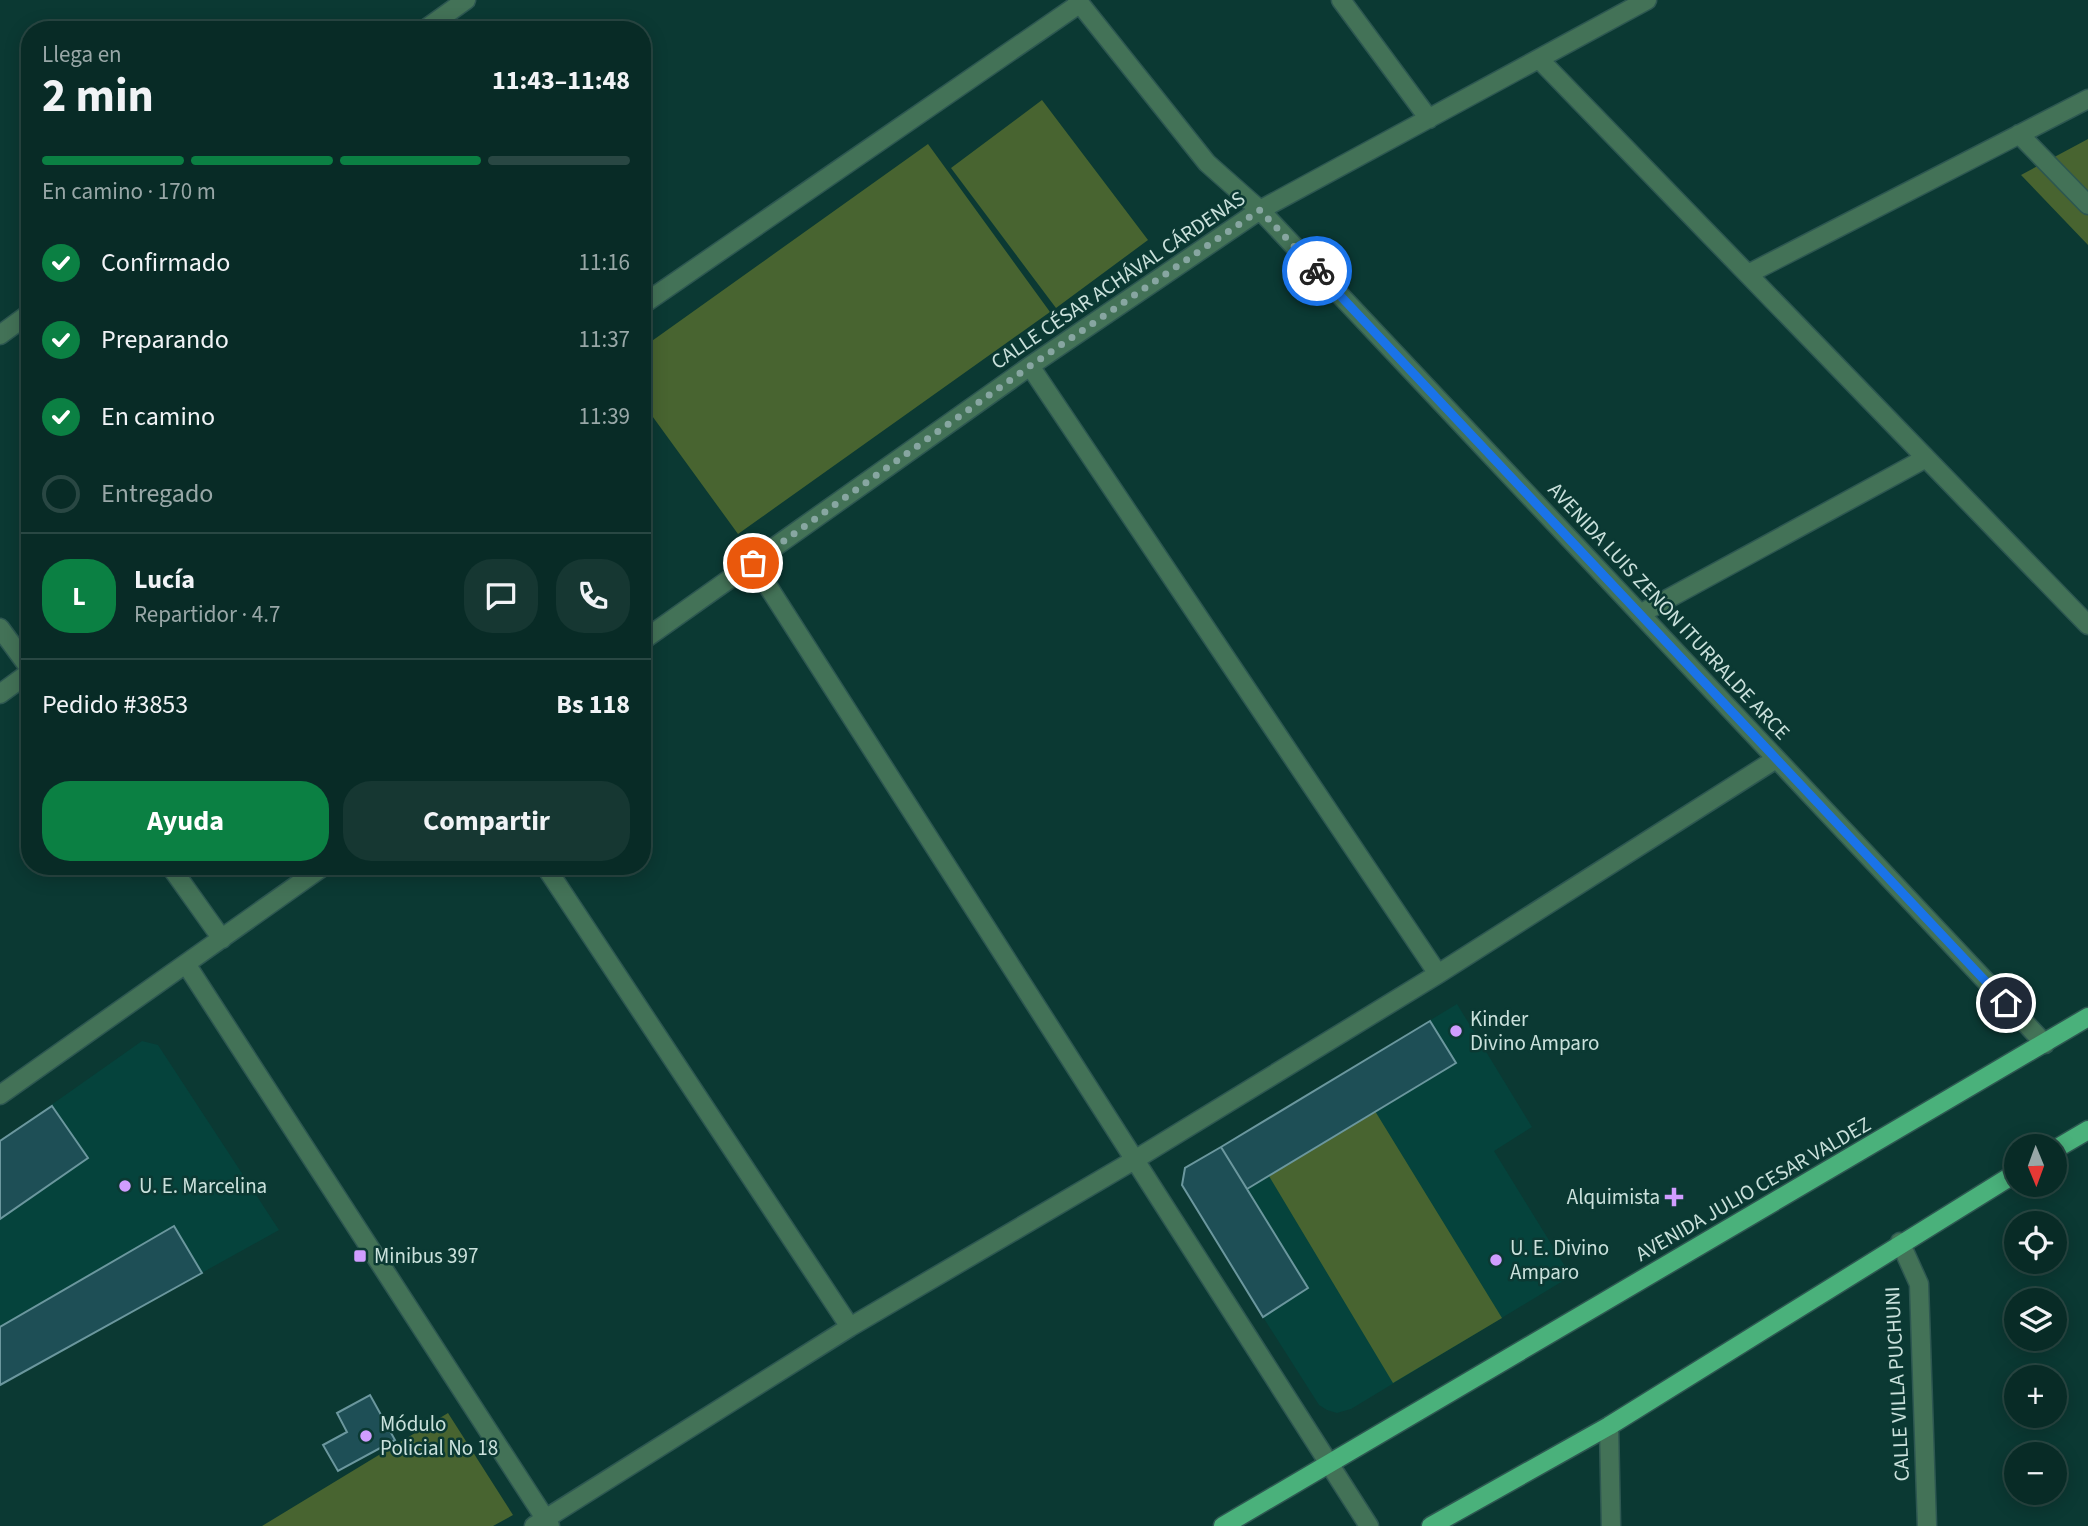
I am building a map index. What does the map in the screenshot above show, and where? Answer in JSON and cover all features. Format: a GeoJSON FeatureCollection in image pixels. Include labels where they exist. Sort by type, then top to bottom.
{"type":"FeatureCollection","features":[{"type":"Feature","properties":{"kind":"main road","name":"AVENIDA JULIO CESAR VALDEZ"},"geometry":{"type":"LineString","coordinates":[[1223,1526],[2088,1017]]}},
{"type":"Feature","properties":{"kind":"main road"},"geometry":{"type":"LineString","coordinates":[[2067,1142],[2088,1130]]}},
{"type":"Feature","properties":{"kind":"main road"},"geometry":{"type":"LineString","coordinates":[[1431,1526],[1609,1426],[1900,1242],[2004,1180]]}},
{"type":"Feature","properties":{"kind":"street"},"geometry":{"type":"LineString","coordinates":[[437,21],[466,0]]}},
{"type":"Feature","properties":{"kind":"street"},"geometry":{"type":"LineString","coordinates":[[1341,0],[1429,118]]}},
{"type":"Feature","properties":{"kind":"street","name":"CALLE CÉSAR ACHÁVAL CÁRDENAS"},"geometry":{"type":"LineString","coordinates":[[651,635],[1030,366],[1260,210],[1647,0]]}},
{"type":"Feature","properties":{"kind":"street"},"geometry":{"type":"LineString","coordinates":[[651,299],[1078,2]]}},
{"type":"Feature","properties":{"kind":"street","name":"AVENIDA LUIS ZENON ITURRALDE ARCE"},"geometry":{"type":"LineString","coordinates":[[1078,2],[1207,163],[1260,210],[2045,1044]]}},
{"type":"Feature","properties":{"kind":"street"},"geometry":{"type":"LineString","coordinates":[[1539,59],[2088,625]]}},
{"type":"Feature","properties":{"kind":"street"},"geometry":{"type":"LineString","coordinates":[[1748,275],[2088,99]]}},
{"type":"Feature","properties":{"kind":"street"},"geometry":{"type":"LineString","coordinates":[[2019,134],[2088,205]]}},
{"type":"Feature","properties":{"kind":"street"},"geometry":{"type":"LineString","coordinates":[[0,335],[21,320]]}},
{"type":"Feature","properties":{"kind":"street"},"geometry":{"type":"LineString","coordinates":[[1030,366],[1438,974]]}},
{"type":"Feature","properties":{"kind":"street"},"geometry":{"type":"LineString","coordinates":[[1640,614],[1926,458]]}},
{"type":"Feature","properties":{"kind":"street"},"geometry":{"type":"LineString","coordinates":[[753,563],[1369,1526]]}},
{"type":"Feature","properties":{"kind":"street"},"geometry":{"type":"LineString","coordinates":[[0,628],[21,658]]}},
{"type":"Feature","properties":{"kind":"street"},"geometry":{"type":"LineString","coordinates":[[0,694],[21,678]]}},
{"type":"Feature","properties":{"kind":"street"},"geometry":{"type":"LineString","coordinates":[[186,964],[543,1524],[850,1327],[1136,1158],[1438,974],[1776,759]]}},
{"type":"Feature","properties":{"kind":"street"},"geometry":{"type":"LineString","coordinates":[[176,875],[222,939]]}},
{"type":"Feature","properties":{"kind":"street"},"geometry":{"type":"LineString","coordinates":[[0,1096],[311,875]]}},
{"type":"Feature","properties":{"kind":"street"},"geometry":{"type":"LineString","coordinates":[[551,875],[850,1327]]}},
{"type":"Feature","properties":{"kind":"street","name":"CALLE VILLA PUCHUNI"},"geometry":{"type":"LineString","coordinates":[[1900,1242],[1919,1284],[1927,1526]]}},
{"type":"Feature","properties":{"kind":"street"},"geometry":{"type":"LineString","coordinates":[[1609,1426],[1611,1526]]}},
{"type":"Feature","properties":{"kind":"shaded area"},"geometry":{"type":"Polygon","coordinates":[[[1457,1004],[1532,1127],[1494,1151],[1571,1276],[1351,1409],[1337,1413],[1327,1410],[1319,1405],[1263,1317],[1182,1185],[1182,1178],[1186,1168],[1457,1004]]]}},
{"type":"Feature","properties":{"kind":"shaded area","name":"U. E. Marcelina"},"geometry":{"type":"Polygon","coordinates":[[[142,1041],[158,1045],[279,1230],[0,1385],[0,1141],[142,1041]]]}},
{"type":"Feature","properties":{"kind":"green space"},"geometry":{"type":"Polygon","coordinates":[[[1042,100],[1148,240],[1056,308],[951,168],[1042,100]]]}},
{"type":"Feature","properties":{"kind":"green space"},"geometry":{"type":"Polygon","coordinates":[[[2088,139],[2088,245],[2021,175],[2088,139]]]}},
{"type":"Feature","properties":{"kind":"green space"},"geometry":{"type":"Polygon","coordinates":[[[928,144],[1050,312],[738,534],[651,414],[651,342],[928,144]]]}},
{"type":"Feature","properties":{"kind":"green space"},"geometry":{"type":"Polygon","coordinates":[[[1375,1111],[1502,1318],[1393,1383],[1269,1176],[1375,1111]]]}},
{"type":"Feature","properties":{"kind":"green space"},"geometry":{"type":"Polygon","coordinates":[[[448,1413],[513,1515],[493,1526],[262,1526],[448,1413]]]}},
{"type":"Feature","properties":{"kind":"building"},"geometry":{"type":"Polygon","coordinates":[[[1430,1021],[1456,1063],[1247,1189],[1221,1147],[1430,1021]]]}},
{"type":"Feature","properties":{"kind":"building"},"geometry":{"type":"Polygon","coordinates":[[[52,1106],[88,1158],[0,1219],[0,1141],[52,1106]]]}},
{"type":"Feature","properties":{"kind":"building"},"geometry":{"type":"Polygon","coordinates":[[[1221,1147],[1308,1288],[1263,1317],[1182,1185],[1185,1168],[1221,1147]]]}},
{"type":"Feature","properties":{"kind":"building"},"geometry":{"type":"Polygon","coordinates":[[[174,1226],[202,1273],[0,1385],[0,1327],[174,1226]]]}},
{"type":"Feature","properties":{"kind":"building","name":"Módulo Policial No 18"},"geometry":{"type":"Polygon","coordinates":[[[370,1395],[395,1440],[338,1471],[323,1445],[347,1432],[337,1413],[370,1395]]]}},
{"type":"Feature","properties":{"kind":"way so far"},"geometry":{"type":"LineString","coordinates":[[753,563],[1030,366],[1260,210],[1317,271]]}},
{"type":"Feature","properties":{"kind":"place","name":"Kinder Divino Amparo"},"geometry":{"type":"Point","coordinates":[1456,1031]}},
{"type":"Feature","properties":{"kind":"place","name":"U. E. Marcelina"},"geometry":{"type":"Point","coordinates":[125,1186]}},
{"type":"Feature","properties":{"kind":"place","name":"Alquimista"},"geometry":{"type":"Point","coordinates":[1674,1197]}},
{"type":"Feature","properties":{"kind":"place","name":"Minibus 397"},"geometry":{"type":"Point","coordinates":[360,1256]}},
{"type":"Feature","properties":{"kind":"place","name":"U. E. Divino Amparo"},"geometry":{"type":"Point","coordinates":[1496,1260]}},
{"type":"Feature","properties":{"kind":"place","name":"Módulo Policial No 18"},"geometry":{"type":"Point","coordinates":[366,1436]}},
{"type":"Feature","properties":{"kind":"route"},"geometry":{"type":"LineString","coordinates":[[1317,271],[2006,1003]]}}]}
